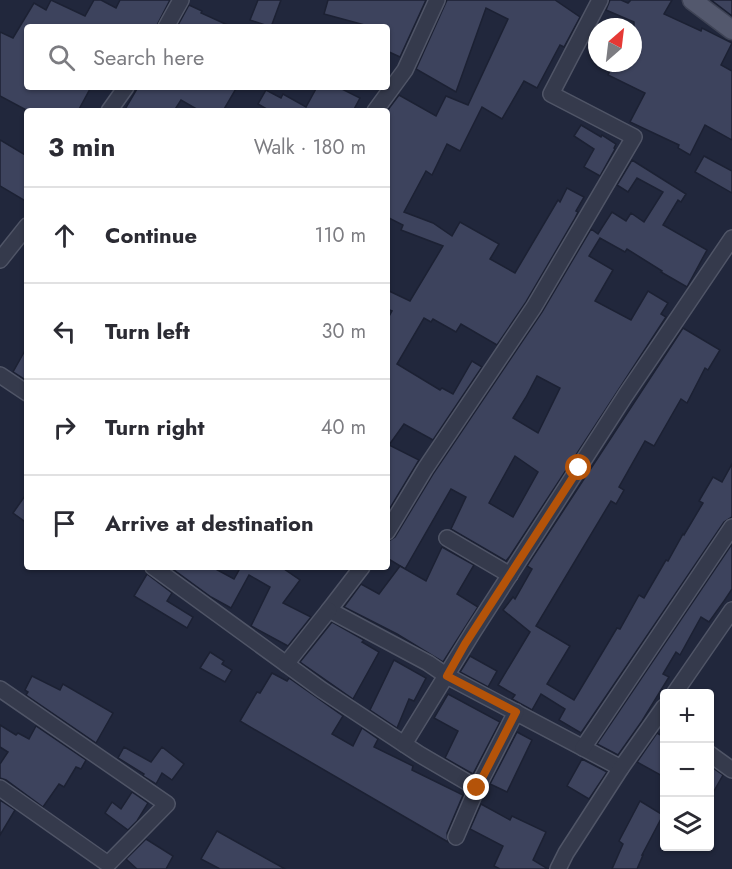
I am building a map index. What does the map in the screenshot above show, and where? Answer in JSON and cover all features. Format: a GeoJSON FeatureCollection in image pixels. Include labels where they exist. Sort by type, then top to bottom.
{"type":"FeatureCollection","features":[{"type":"Feature","properties":{"kind":"main road"},"geometry":{"type":"LineString","coordinates":[[692,0],[732,30]]}},
{"type":"Feature","properties":{"kind":"street"},"geometry":{"type":"LineString","coordinates":[[168,24],[181,0]]}},
{"type":"Feature","properties":{"kind":"street"},"geometry":{"type":"LineString","coordinates":[[377,108],[405,70],[437,0]]}},
{"type":"Feature","properties":{"kind":"street"},"geometry":{"type":"LineString","coordinates":[[390,527],[425,469],[534,307],[634,137],[551,94],[600,0]]}},
{"type":"Feature","properties":{"kind":"street"},"geometry":{"type":"LineString","coordinates":[[111,108],[124,90]]}},
{"type":"Feature","properties":{"kind":"street"},"geometry":{"type":"LineString","coordinates":[[0,260],[24,230]]}},
{"type":"Feature","properties":{"kind":"street"},"geometry":{"type":"LineString","coordinates":[[404,744],[469,638],[631,386],[732,238]]}},
{"type":"Feature","properties":{"kind":"street"},"geometry":{"type":"LineString","coordinates":[[0,375],[24,391]]}},
{"type":"Feature","properties":{"kind":"street"},"geometry":{"type":"LineString","coordinates":[[583,748],[732,527]]}},
{"type":"Feature","properties":{"kind":"street"},"geometry":{"type":"LineString","coordinates":[[447,538],[510,575]]}},
{"type":"Feature","properties":{"kind":"street"},"geometry":{"type":"LineString","coordinates":[[157,570],[322,690],[404,744],[477,788]]}},
{"type":"Feature","properties":{"kind":"street"},"geometry":{"type":"LineString","coordinates":[[286,664],[360,570]]}},
{"type":"Feature","properties":{"kind":"street"},"geometry":{"type":"LineString","coordinates":[[329,610],[428,663],[447,676],[621,768]]}},
{"type":"Feature","properties":{"kind":"street"},"geometry":{"type":"LineString","coordinates":[[677,689],[732,610]]}},
{"type":"Feature","properties":{"kind":"street"},"geometry":{"type":"LineString","coordinates":[[0,689],[167,804],[109,867],[0,788]]}},
{"type":"Feature","properties":{"kind":"street"},"geometry":{"type":"LineString","coordinates":[[456,837],[477,788],[516,712]]}},
{"type":"Feature","properties":{"kind":"street"},"geometry":{"type":"LineString","coordinates":[[558,869],[621,768],[660,719]]}},
{"type":"Feature","properties":{"kind":"street"},"geometry":{"type":"LineString","coordinates":[[714,757],[732,770]]}},
{"type":"Feature","properties":{"kind":"building"},"geometry":{"type":"Polygon","coordinates":[[[51,0],[85,16],[94,0],[101,0],[116,8],[120,0],[170,0],[158,24],[24,24],[24,90],[89,90],[80,108],[24,109],[0,96],[0,32],[13,38],[34,3],[46,10],[51,0]]]}},
{"type":"Feature","properties":{"kind":"building"},"geometry":{"type":"Polygon","coordinates":[[[258,0],[281,0],[272,24],[250,20],[258,0]]]}},
{"type":"Feature","properties":{"kind":"building"},"geometry":{"type":"Polygon","coordinates":[[[328,0],[426,0],[400,57],[390,52],[390,24],[361,24],[324,14],[328,0]]]}},
{"type":"Feature","properties":{"kind":"building"},"geometry":{"type":"Polygon","coordinates":[[[447,0],[555,0],[580,17],[564,47],[560,45],[537,88],[524,81],[502,119],[482,107],[460,151],[447,144],[432,175],[426,171],[404,212],[433,223],[452,236],[460,222],[499,244],[490,259],[515,273],[567,188],[584,197],[574,220],[526,302],[497,345],[461,324],[456,332],[433,319],[431,322],[424,318],[397,364],[440,390],[442,388],[453,394],[472,361],[482,367],[433,440],[404,424],[390,444],[390,315],[392,311],[390,310],[390,291],[410,301],[443,246],[401,230],[403,225],[390,218],[389,108],[399,95],[436,116],[446,96],[468,105],[508,19],[486,8],[456,92],[416,69],[447,0]]]}},
{"type":"Feature","properties":{"kind":"building"},"geometry":{"type":"Polygon","coordinates":[[[610,0],[621,0],[628,3],[631,0],[672,0],[664,14],[701,31],[702,28],[732,43],[721,65],[732,71],[732,140],[705,125],[690,155],[678,148],[679,145],[630,122],[645,93],[608,75],[609,72],[642,72],[642,18],[625,18],[606,10],[610,0]]]}},
{"type":"Feature","properties":{"kind":"building"},"geometry":{"type":"Polygon","coordinates":[[[711,0],[732,0],[732,16],[711,0]]]}},
{"type":"Feature","properties":{"kind":"building"},"geometry":{"type":"Polygon","coordinates":[[[189,5],[225,24],[179,24],[189,5]]]}},
{"type":"Feature","properties":{"kind":"building"},"geometry":{"type":"Polygon","coordinates":[[[136,90],[235,90],[225,108],[195,108],[181,100],[176,108],[126,108],[136,90]]]}},
{"type":"Feature","properties":{"kind":"building"},"geometry":{"type":"Polygon","coordinates":[[[266,90],[281,98],[283,94],[306,107],[315,90],[344,90],[360,98],[355,108],[265,108],[258,104],[266,90]]]}},
{"type":"Feature","properties":{"kind":"building"},"geometry":{"type":"Polygon","coordinates":[[[581,125],[616,144],[600,176],[584,167],[594,149],[574,136],[581,125]]]}},
{"type":"Feature","properties":{"kind":"building"},"geometry":{"type":"Polygon","coordinates":[[[0,140],[24,154],[24,200],[0,186],[0,140]]]}},
{"type":"Feature","properties":{"kind":"building"},"geometry":{"type":"Polygon","coordinates":[[[704,156],[732,171],[732,193],[695,172],[704,156]]]}},
{"type":"Feature","properties":{"kind":"building"},"geometry":{"type":"Polygon","coordinates":[[[632,160],[686,194],[681,202],[678,200],[663,225],[707,250],[687,287],[627,249],[625,252],[600,238],[589,256],[613,270],[595,301],[631,320],[648,291],[668,303],[661,314],[666,317],[506,561],[451,529],[466,497],[451,489],[405,569],[390,560],[390,540],[395,537],[433,474],[542,312],[591,229],[598,234],[612,212],[626,221],[631,213],[644,222],[663,192],[637,178],[628,192],[617,185],[632,160]],[[537,376],[513,418],[538,433],[560,388],[537,376]],[[515,456],[489,503],[513,517],[538,472],[515,456]]]}},
{"type":"Feature","properties":{"kind":"building"},"geometry":{"type":"Polygon","coordinates":[[[683,328],[720,350],[708,370],[705,368],[687,403],[681,399],[654,446],[645,441],[619,487],[624,490],[616,504],[611,501],[536,626],[570,646],[547,684],[574,700],[639,595],[644,598],[666,560],[668,561],[703,503],[699,501],[713,477],[722,482],[732,464],[732,517],[724,522],[581,733],[559,720],[565,709],[541,694],[532,710],[512,699],[515,695],[498,685],[530,632],[503,610],[513,597],[515,599],[532,569],[527,566],[683,328]]]}},
{"type":"Feature","properties":{"kind":"building"},"geometry":{"type":"Polygon","coordinates":[[[24,352],[24,379],[13,372],[24,352]]]}},
{"type":"Feature","properties":{"kind":"building"},"geometry":{"type":"Polygon","coordinates":[[[390,446],[419,460],[390,508],[390,446]]]}},
{"type":"Feature","properties":{"kind":"building"},"geometry":{"type":"Polygon","coordinates":[[[24,497],[24,521],[13,513],[24,497]]]}},
{"type":"Feature","properties":{"kind":"building"},"geometry":{"type":"Polygon","coordinates":[[[732,544],[732,589],[724,601],[709,622],[701,617],[680,655],[676,652],[663,674],[669,677],[618,755],[597,744],[732,544]]]}},
{"type":"Feature","properties":{"kind":"building"},"geometry":{"type":"Polygon","coordinates":[[[442,547],[474,565],[457,594],[478,607],[443,662],[397,634],[344,607],[361,584],[379,594],[400,566],[426,581],[442,547]]]}},
{"type":"Feature","properties":{"kind":"building"},"geometry":{"type":"Polygon","coordinates":[[[174,570],[218,570],[234,579],[239,570],[285,570],[300,580],[283,603],[311,617],[288,646],[251,626],[270,587],[249,575],[231,608],[211,597],[174,570]]]}},
{"type":"Feature","properties":{"kind":"building"},"geometry":{"type":"Polygon","coordinates":[[[147,574],[172,593],[167,601],[193,617],[187,628],[134,596],[147,574]]]}},
{"type":"Feature","properties":{"kind":"building"},"geometry":{"type":"Polygon","coordinates":[[[332,622],[364,640],[362,642],[379,652],[353,699],[300,662],[332,622]]]}},
{"type":"Feature","properties":{"kind":"building"},"geometry":{"type":"Polygon","coordinates":[[[210,652],[224,661],[222,664],[232,670],[225,682],[200,668],[210,652]]]}},
{"type":"Feature","properties":{"kind":"building"},"geometry":{"type":"Polygon","coordinates":[[[470,656],[497,671],[488,687],[460,672],[470,656]]]}},
{"type":"Feature","properties":{"kind":"building"},"geometry":{"type":"Polygon","coordinates":[[[394,660],[426,678],[414,701],[409,699],[397,728],[370,710],[394,660]]]}},
{"type":"Feature","properties":{"kind":"building"},"geometry":{"type":"Polygon","coordinates":[[[272,673],[287,681],[289,678],[343,716],[332,734],[353,746],[362,728],[378,739],[374,747],[413,766],[412,770],[463,795],[447,833],[448,842],[240,721],[257,692],[260,693],[272,673]]]}},
{"type":"Feature","properties":{"kind":"building"},"geometry":{"type":"Polygon","coordinates":[[[32,676],[60,690],[63,684],[113,713],[96,743],[26,695],[28,692],[25,690],[32,676]]]}},
{"type":"Feature","properties":{"kind":"building"},"geometry":{"type":"Polygon","coordinates":[[[448,694],[500,722],[473,774],[445,758],[458,731],[434,718],[448,694]]]}},
{"type":"Feature","properties":{"kind":"building"},"geometry":{"type":"Polygon","coordinates":[[[0,725],[16,735],[18,733],[29,739],[36,726],[86,760],[81,769],[76,767],[64,787],[59,784],[43,807],[0,778],[0,764],[8,752],[0,747],[0,725]]]}},
{"type":"Feature","properties":{"kind":"building"},"geometry":{"type":"Polygon","coordinates":[[[517,732],[532,740],[507,792],[490,784],[517,732]]]}},
{"type":"Feature","properties":{"kind":"building"},"geometry":{"type":"Polygon","coordinates":[[[657,733],[660,735],[660,775],[637,762],[657,733]]]}},
{"type":"Feature","properties":{"kind":"building"},"geometry":{"type":"Polygon","coordinates":[[[124,747],[151,762],[162,747],[184,764],[172,780],[162,773],[156,784],[118,758],[124,747]]]}},
{"type":"Feature","properties":{"kind":"building"},"geometry":{"type":"Polygon","coordinates":[[[582,759],[607,772],[589,799],[567,786],[582,759]]]}},
{"type":"Feature","properties":{"kind":"building"},"geometry":{"type":"Polygon","coordinates":[[[714,769],[723,775],[714,791],[714,769]]]}},
{"type":"Feature","properties":{"kind":"building"},"geometry":{"type":"Polygon","coordinates":[[[132,792],[148,803],[137,821],[128,830],[105,813],[112,802],[121,809],[132,792]]]}},
{"type":"Feature","properties":{"kind":"building"},"geometry":{"type":"Polygon","coordinates":[[[0,800],[15,810],[0,835],[0,800]]]}},
{"type":"Feature","properties":{"kind":"building"},"geometry":{"type":"Polygon","coordinates":[[[640,801],[660,813],[660,821],[637,869],[612,869],[623,844],[619,841],[640,801]]]}},
{"type":"Feature","properties":{"kind":"building"},"geometry":{"type":"Polygon","coordinates":[[[481,804],[510,820],[512,816],[546,832],[533,860],[548,869],[500,869],[494,866],[503,846],[470,829],[481,804]]]}},
{"type":"Feature","properties":{"kind":"building"},"geometry":{"type":"Polygon","coordinates":[[[217,831],[285,869],[220,869],[201,859],[217,831]]]}},
{"type":"Feature","properties":{"kind":"building"},"geometry":{"type":"Polygon","coordinates":[[[146,839],[173,856],[166,869],[137,869],[126,859],[146,839]]]}},
{"type":"Feature","properties":{"kind":"route"},"geometry":{"type":"LineString","coordinates":[[477,788],[516,712],[447,676],[465,644],[579,468]]}}]}
